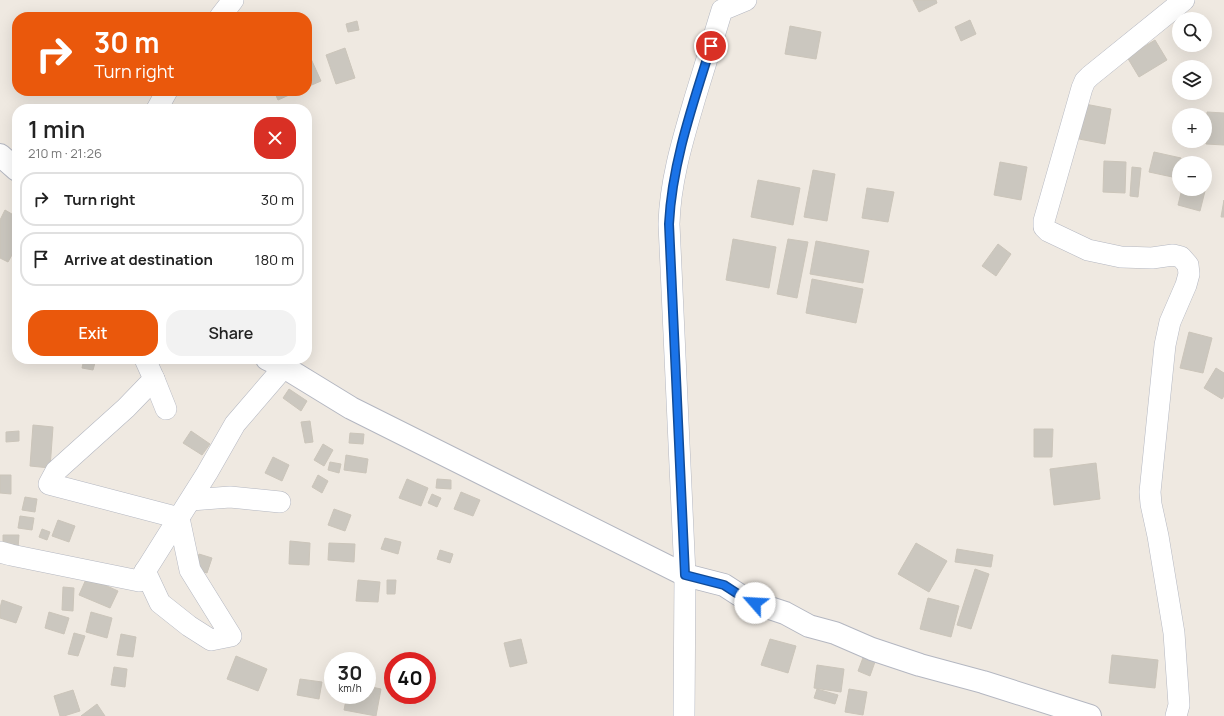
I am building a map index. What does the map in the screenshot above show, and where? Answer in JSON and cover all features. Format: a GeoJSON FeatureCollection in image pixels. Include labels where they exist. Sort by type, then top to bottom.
{"type":"FeatureCollection","features":[{"type":"Feature","properties":{"kind":"street"},"geometry":{"type":"LineString","coordinates":[[224,12],[234,0]]}},
{"type":"Feature","properties":{"kind":"street"},"geometry":{"type":"LineString","coordinates":[[684,716],[685,575],[669,224],[670,202],[678,160],[688,121],[724,5],[746,0]]}},
{"type":"Feature","properties":{"kind":"street"},"geometry":{"type":"LineString","coordinates":[[1176,716],[1179,705],[1174,633],[1150,492],[1165,345],[1170,322],[1186,285],[1189,274],[1188,265],[1181,257],[1173,255],[1152,258],[1121,257],[1088,250],[1048,232],[1044,227],[1044,221],[1085,81],[1184,0]]}},
{"type":"Feature","properties":{"kind":"street"},"geometry":{"type":"LineString","coordinates":[[0,155],[12,166]]}},
{"type":"Feature","properties":{"kind":"street"},"geometry":{"type":"LineString","coordinates":[[147,364],[166,409]]}},
{"type":"Feature","properties":{"kind":"street"},"geometry":{"type":"LineString","coordinates":[[0,552],[11,556],[139,581],[208,473],[235,424],[274,364]]}},
{"type":"Feature","properties":{"kind":"street"},"geometry":{"type":"LineString","coordinates":[[277,364],[351,408],[685,575],[724,585],[755,603],[784,613],[809,626],[835,633],[872,649],[1090,716]]}},
{"type":"Feature","properties":{"kind":"street"},"geometry":{"type":"LineString","coordinates":[[154,380],[126,408],[56,471],[49,484],[179,518]]}},
{"type":"Feature","properties":{"kind":"street"},"geometry":{"type":"LineString","coordinates":[[191,500],[230,497],[280,502]]}},
{"type":"Feature","properties":{"kind":"street"},"geometry":{"type":"LineString","coordinates":[[145,571],[160,603],[189,626],[211,640],[230,636],[190,570],[179,518]]}},
{"type":"Feature","properties":{"kind":"building"},"geometry":{"type":"Polygon","coordinates":[[[913,0],[936,0],[937,3],[919,12],[913,0]]]}},
{"type":"Feature","properties":{"kind":"building"},"geometry":{"type":"Polygon","coordinates":[[[970,20],[976,34],[961,41],[955,27],[970,20]]]}},
{"type":"Feature","properties":{"kind":"building"},"geometry":{"type":"Polygon","coordinates":[[[357,21],[359,30],[348,32],[346,24],[357,21]]]}},
{"type":"Feature","properties":{"kind":"building"},"geometry":{"type":"Polygon","coordinates":[[[790,26],[821,32],[816,59],[785,54],[790,26]]]}},
{"type":"Feature","properties":{"kind":"building"},"geometry":{"type":"Polygon","coordinates":[[[1155,40],[1167,60],[1139,77],[1127,57],[1155,40]]]}},
{"type":"Feature","properties":{"kind":"building"},"geometry":{"type":"Polygon","coordinates":[[[345,48],[355,78],[336,84],[326,55],[345,48]]]}},
{"type":"Feature","properties":{"kind":"building"},"geometry":{"type":"Polygon","coordinates":[[[312,61],[321,81],[312,85],[312,61]]]}},
{"type":"Feature","properties":{"kind":"building"},"geometry":{"type":"Polygon","coordinates":[[[276,96],[287,96],[278,100],[276,96]]]}},
{"type":"Feature","properties":{"kind":"building"},"geometry":{"type":"Polygon","coordinates":[[[1085,104],[1111,109],[1105,144],[1079,139],[1085,104]]]}},
{"type":"Feature","properties":{"kind":"building"},"geometry":{"type":"Polygon","coordinates":[[[1212,112],[1224,113],[1224,145],[1212,144],[1212,112]]]}},
{"type":"Feature","properties":{"kind":"building"},"geometry":{"type":"Polygon","coordinates":[[[1154,152],[1172,156],[1172,177],[1149,172],[1154,152]]]}},
{"type":"Feature","properties":{"kind":"building"},"geometry":{"type":"Polygon","coordinates":[[[1104,161],[1126,162],[1125,193],[1103,192],[1104,161]]]}},
{"type":"Feature","properties":{"kind":"building"},"geometry":{"type":"Polygon","coordinates":[[[1000,162],[1027,167],[1021,200],[994,195],[1000,162]]]}},
{"type":"Feature","properties":{"kind":"building"},"geometry":{"type":"Polygon","coordinates":[[[1132,167],[1141,168],[1138,197],[1130,196],[1132,167]]]}},
{"type":"Feature","properties":{"kind":"building"},"geometry":{"type":"Polygon","coordinates":[[[813,170],[835,174],[827,221],[804,217],[813,170]]]}},
{"type":"Feature","properties":{"kind":"building"},"geometry":{"type":"Polygon","coordinates":[[[758,180],[800,188],[793,225],[751,217],[758,180]]]}},
{"type":"Feature","properties":{"kind":"building"},"geometry":{"type":"Polygon","coordinates":[[[867,188],[894,192],[888,222],[862,218],[867,188]]]}},
{"type":"Feature","properties":{"kind":"building"},"geometry":{"type":"Polygon","coordinates":[[[1180,196],[1204,196],[1200,211],[1178,205],[1180,196]]]}},
{"type":"Feature","properties":{"kind":"building"},"geometry":{"type":"Polygon","coordinates":[[[1224,200],[1224,217],[1221,217],[1224,200]]]}},
{"type":"Feature","properties":{"kind":"building"},"geometry":{"type":"Polygon","coordinates":[[[5,210],[12,214],[12,255],[8,262],[0,258],[0,220],[5,210]]]}},
{"type":"Feature","properties":{"kind":"building"},"geometry":{"type":"Polygon","coordinates":[[[733,239],[776,247],[769,288],[726,280],[733,239]]]}},
{"type":"Feature","properties":{"kind":"building"},"geometry":{"type":"Polygon","coordinates":[[[788,239],[808,242],[797,298],[777,294],[788,239]]]}},
{"type":"Feature","properties":{"kind":"building"},"geometry":{"type":"Polygon","coordinates":[[[816,241],[869,251],[863,283],[810,274],[816,241]]]}},
{"type":"Feature","properties":{"kind":"building"},"geometry":{"type":"Polygon","coordinates":[[[998,244],[1011,254],[996,276],[982,266],[998,244]]]}},
{"type":"Feature","properties":{"kind":"building"},"geometry":{"type":"Polygon","coordinates":[[[812,279],[863,289],[856,323],[806,313],[812,279]]]}},
{"type":"Feature","properties":{"kind":"building"},"geometry":{"type":"Polygon","coordinates":[[[1189,332],[1212,338],[1203,373],[1180,368],[1189,332]]]}},
{"type":"Feature","properties":{"kind":"building"},"geometry":{"type":"Polygon","coordinates":[[[83,364],[95,364],[93,370],[82,368],[83,364]]]}},
{"type":"Feature","properties":{"kind":"building"},"geometry":{"type":"Polygon","coordinates":[[[1216,368],[1224,373],[1224,396],[1222,399],[1204,388],[1216,368]]]}},
{"type":"Feature","properties":{"kind":"building"},"geometry":{"type":"Polygon","coordinates":[[[289,389],[307,401],[301,411],[283,398],[289,389]]]}},
{"type":"Feature","properties":{"kind":"building"},"geometry":{"type":"Polygon","coordinates":[[[310,421],[313,442],[305,443],[301,422],[310,421]]]}},
{"type":"Feature","properties":{"kind":"building"},"geometry":{"type":"Polygon","coordinates":[[[33,425],[53,427],[50,468],[30,466],[33,425]]]}},
{"type":"Feature","properties":{"kind":"building"},"geometry":{"type":"Polygon","coordinates":[[[1034,429],[1053,429],[1052,457],[1034,457],[1034,429]]]}},
{"type":"Feature","properties":{"kind":"building"},"geometry":{"type":"Polygon","coordinates":[[[19,431],[19,441],[6,442],[6,432],[19,431]]]}},
{"type":"Feature","properties":{"kind":"building"},"geometry":{"type":"Polygon","coordinates":[[[191,431],[210,444],[202,455],[183,443],[191,431]]]}},
{"type":"Feature","properties":{"kind":"building"},"geometry":{"type":"Polygon","coordinates":[[[350,433],[364,434],[363,444],[349,443],[350,433]]]}},
{"type":"Feature","properties":{"kind":"building"},"geometry":{"type":"Polygon","coordinates":[[[323,444],[333,450],[324,466],[314,460],[323,444]]]}},
{"type":"Feature","properties":{"kind":"building"},"geometry":{"type":"Polygon","coordinates":[[[346,455],[368,459],[366,473],[344,470],[346,455]]]}},
{"type":"Feature","properties":{"kind":"building"},"geometry":{"type":"Polygon","coordinates":[[[273,457],[289,465],[282,481],[265,473],[273,457]]]}},
{"type":"Feature","properties":{"kind":"building"},"geometry":{"type":"Polygon","coordinates":[[[330,462],[341,464],[339,473],[328,470],[330,462]]]}},
{"type":"Feature","properties":{"kind":"building"},"geometry":{"type":"Polygon","coordinates":[[[1096,463],[1100,499],[1054,505],[1050,469],[1096,463]]]}},
{"type":"Feature","properties":{"kind":"building"},"geometry":{"type":"Polygon","coordinates":[[[0,475],[11,475],[11,494],[0,493],[0,475]]]}},
{"type":"Feature","properties":{"kind":"building"},"geometry":{"type":"Polygon","coordinates":[[[318,475],[328,481],[322,493],[312,487],[318,475]]]}},
{"type":"Feature","properties":{"kind":"building"},"geometry":{"type":"Polygon","coordinates":[[[407,479],[428,488],[421,506],[399,498],[407,479]]]}},
{"type":"Feature","properties":{"kind":"building"},"geometry":{"type":"Polygon","coordinates":[[[437,479],[451,480],[451,489],[436,488],[437,479]]]}},
{"type":"Feature","properties":{"kind":"building"},"geometry":{"type":"Polygon","coordinates":[[[461,492],[480,500],[473,516],[454,509],[461,492]]]}},
{"type":"Feature","properties":{"kind":"building"},"geometry":{"type":"Polygon","coordinates":[[[432,494],[441,498],[437,507],[428,503],[432,494]]]}},
{"type":"Feature","properties":{"kind":"building"},"geometry":{"type":"Polygon","coordinates":[[[25,497],[37,499],[35,512],[22,510],[25,497]]]}},
{"type":"Feature","properties":{"kind":"building"},"geometry":{"type":"Polygon","coordinates":[[[334,509],[351,515],[345,531],[328,525],[334,509]]]}},
{"type":"Feature","properties":{"kind":"building"},"geometry":{"type":"Polygon","coordinates":[[[20,516],[34,518],[32,530],[18,528],[20,516]]]}},
{"type":"Feature","properties":{"kind":"building"},"geometry":{"type":"Polygon","coordinates":[[[58,520],[75,526],[69,542],[52,536],[58,520]]]}},
{"type":"Feature","properties":{"kind":"building"},"geometry":{"type":"Polygon","coordinates":[[[42,529],[50,532],[47,540],[39,537],[42,529]]]}},
{"type":"Feature","properties":{"kind":"building"},"geometry":{"type":"Polygon","coordinates":[[[3,535],[19,535],[18,548],[3,547],[3,535]]]}},
{"type":"Feature","properties":{"kind":"building"},"geometry":{"type":"Polygon","coordinates":[[[385,538],[401,542],[398,554],[381,549],[385,538]]]}},
{"type":"Feature","properties":{"kind":"building"},"geometry":{"type":"Polygon","coordinates":[[[290,541],[310,543],[309,565],[289,564],[290,541]]]}},
{"type":"Feature","properties":{"kind":"building"},"geometry":{"type":"Polygon","coordinates":[[[329,543],[355,544],[354,562],[328,560],[329,543]]]}},
{"type":"Feature","properties":{"kind":"building"},"geometry":{"type":"Polygon","coordinates":[[[916,543],[947,561],[929,592],[898,574],[916,543]]]}},
{"type":"Feature","properties":{"kind":"building"},"geometry":{"type":"Polygon","coordinates":[[[957,549],[993,555],[991,567],[955,562],[957,549]]]}},
{"type":"Feature","properties":{"kind":"building"},"geometry":{"type":"Polygon","coordinates":[[[440,550],[453,554],[450,563],[437,559],[440,550]]]}},
{"type":"Feature","properties":{"kind":"building"},"geometry":{"type":"Polygon","coordinates":[[[199,554],[212,558],[207,573],[194,569],[199,554]]]}},
{"type":"Feature","properties":{"kind":"building"},"geometry":{"type":"Polygon","coordinates":[[[975,569],[989,574],[971,629],[957,625],[975,569]]]}},
{"type":"Feature","properties":{"kind":"building"},"geometry":{"type":"Polygon","coordinates":[[[87,577],[118,591],[110,608],[79,595],[87,577]]]}},
{"type":"Feature","properties":{"kind":"building"},"geometry":{"type":"Polygon","coordinates":[[[358,580],[380,582],[378,602],[356,601],[358,580]]]}},
{"type":"Feature","properties":{"kind":"building"},"geometry":{"type":"Polygon","coordinates":[[[387,580],[396,580],[395,594],[387,594],[387,580]]]}},
{"type":"Feature","properties":{"kind":"building"},"geometry":{"type":"Polygon","coordinates":[[[63,587],[74,588],[73,611],[62,610],[63,587]]]}},
{"type":"Feature","properties":{"kind":"building"},"geometry":{"type":"Polygon","coordinates":[[[928,598],[959,606],[951,637],[920,629],[928,598]]]}},
{"type":"Feature","properties":{"kind":"building"},"geometry":{"type":"Polygon","coordinates":[[[2,600],[22,607],[16,623],[0,618],[2,600]]]}},
{"type":"Feature","properties":{"kind":"building"},"geometry":{"type":"Polygon","coordinates":[[[49,612],[69,618],[64,634],[45,628],[49,612]]]}},
{"type":"Feature","properties":{"kind":"building"},"geometry":{"type":"Polygon","coordinates":[[[91,612],[112,618],[107,638],[86,632],[91,612]]]}},
{"type":"Feature","properties":{"kind":"building"},"geometry":{"type":"Polygon","coordinates":[[[74,633],[85,636],[78,656],[68,654],[74,633]]]}},
{"type":"Feature","properties":{"kind":"building"},"geometry":{"type":"Polygon","coordinates":[[[121,634],[136,637],[133,657],[117,655],[121,634]]]}},
{"type":"Feature","properties":{"kind":"building"},"geometry":{"type":"Polygon","coordinates":[[[521,639],[527,663],[510,667],[504,643],[521,639]]]}},
{"type":"Feature","properties":{"kind":"building"},"geometry":{"type":"Polygon","coordinates":[[[770,639],[796,646],[788,673],[761,665],[770,639]]]}},
{"type":"Feature","properties":{"kind":"building"},"geometry":{"type":"Polygon","coordinates":[[[864,655],[876,659],[870,676],[858,671],[864,655]]]}},
{"type":"Feature","properties":{"kind":"building"},"geometry":{"type":"Polygon","coordinates":[[[1112,655],[1158,660],[1155,688],[1109,683],[1112,655]]]}},
{"type":"Feature","properties":{"kind":"building"},"geometry":{"type":"Polygon","coordinates":[[[236,656],[267,669],[258,691],[227,679],[236,656]]]}},
{"type":"Feature","properties":{"kind":"building"},"geometry":{"type":"Polygon","coordinates":[[[817,665],[844,669],[841,692],[814,688],[817,665]]]}},
{"type":"Feature","properties":{"kind":"building"},"geometry":{"type":"Polygon","coordinates":[[[114,667],[127,669],[125,687],[111,685],[114,667]]]}},
{"type":"Feature","properties":{"kind":"building"},"geometry":{"type":"Polygon","coordinates":[[[300,679],[322,682],[319,699],[297,695],[300,679]]]}},
{"type":"Feature","properties":{"kind":"building"},"geometry":{"type":"Polygon","coordinates":[[[376,688],[381,689],[376,716],[344,710],[345,704],[376,704],[376,688]]]}},
{"type":"Feature","properties":{"kind":"building"},"geometry":{"type":"Polygon","coordinates":[[[817,689],[838,695],[835,704],[814,698],[817,689]]]}},
{"type":"Feature","properties":{"kind":"building"},"geometry":{"type":"Polygon","coordinates":[[[849,689],[867,692],[863,715],[845,712],[849,689]]]}},
{"type":"Feature","properties":{"kind":"building"},"geometry":{"type":"Polygon","coordinates":[[[73,690],[80,711],[60,716],[54,696],[73,690]]]}},
{"type":"Feature","properties":{"kind":"building"},"geometry":{"type":"Polygon","coordinates":[[[97,704],[105,716],[81,716],[97,704]]]}},
{"type":"Feature","properties":{"kind":"route"},"geometry":{"type":"LineString","coordinates":[[711,46],[688,121],[678,160],[670,202],[669,224],[685,575],[724,585],[755,603]]}}]}
